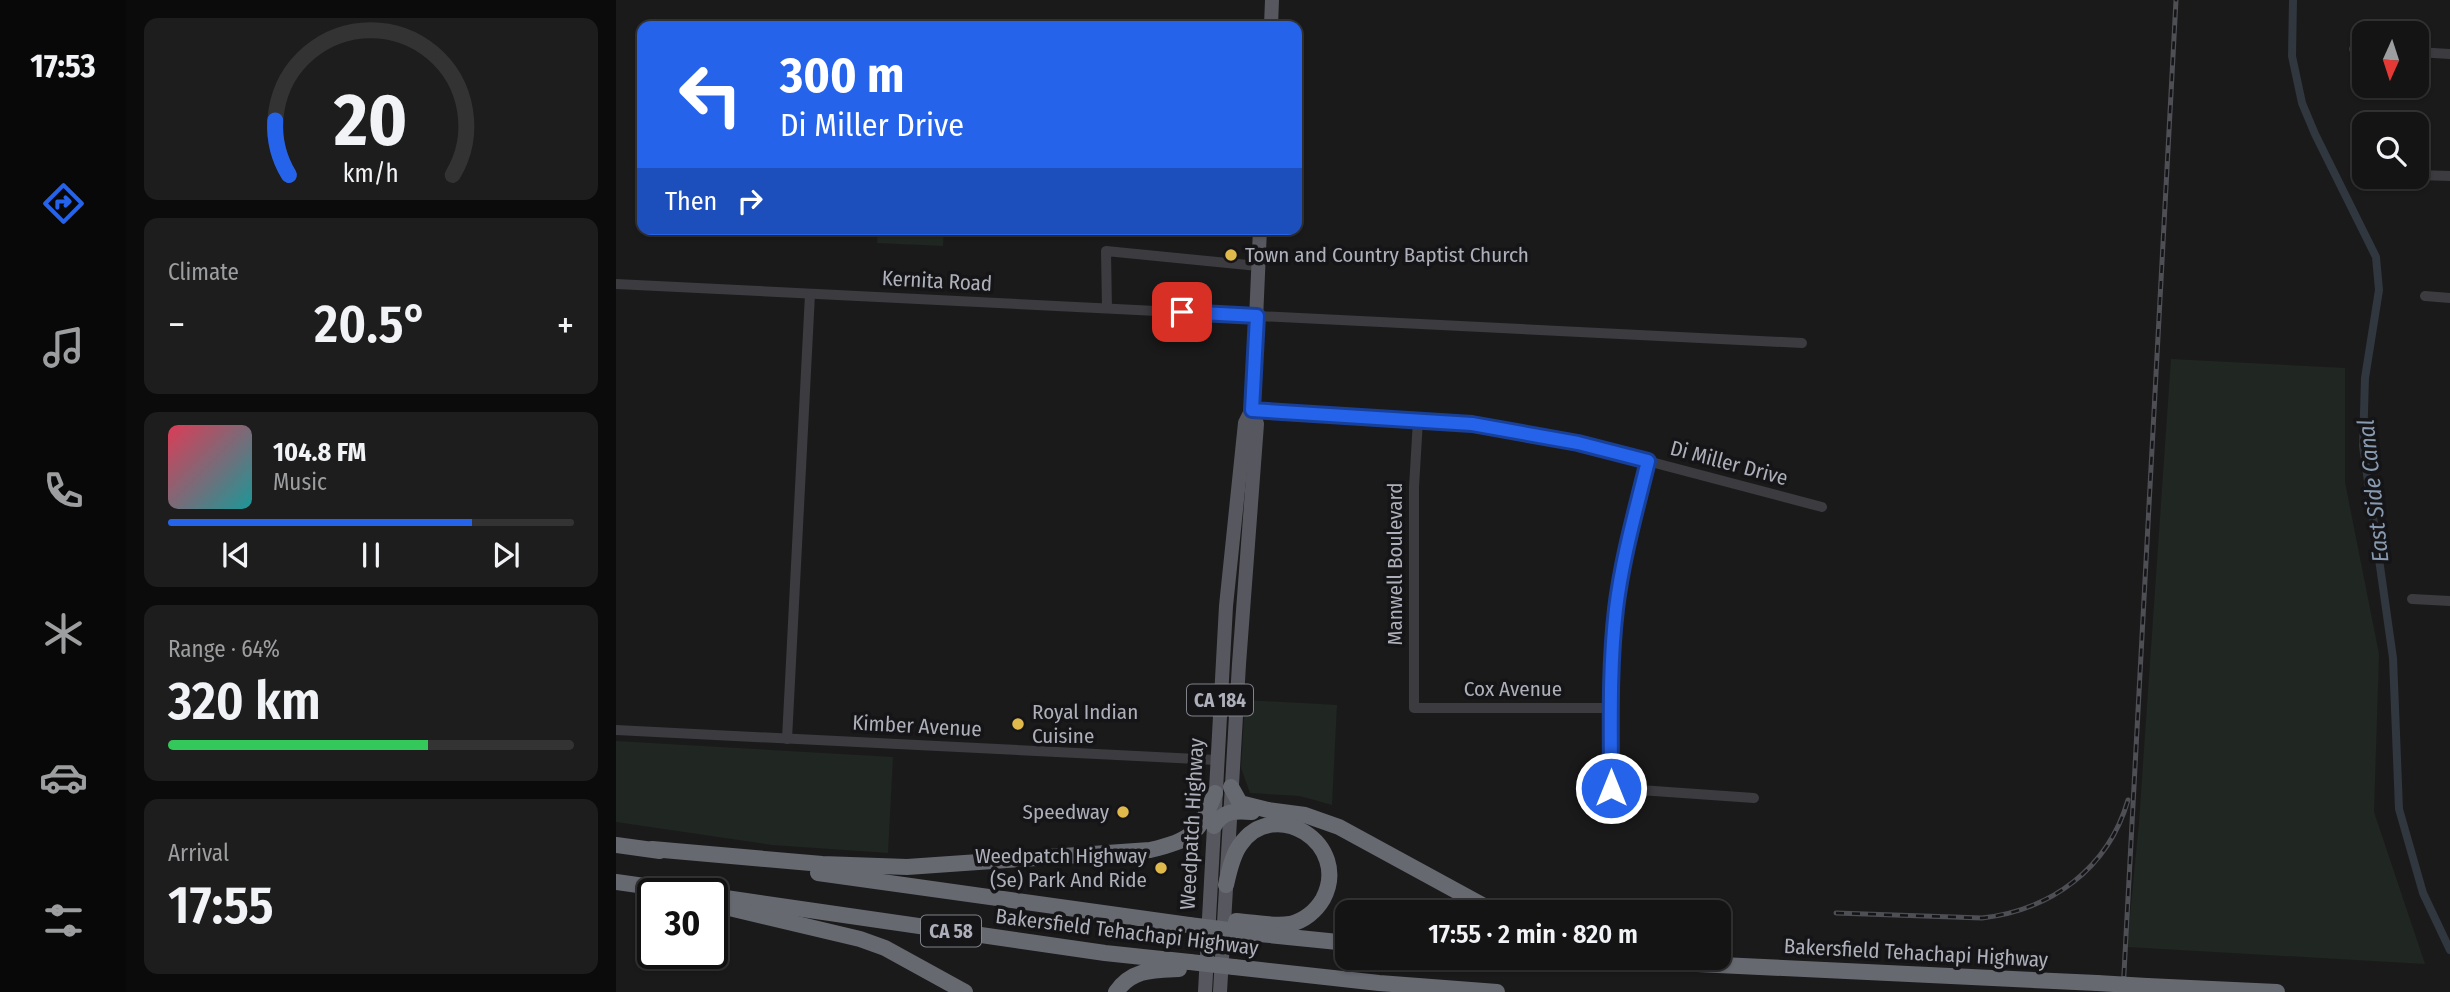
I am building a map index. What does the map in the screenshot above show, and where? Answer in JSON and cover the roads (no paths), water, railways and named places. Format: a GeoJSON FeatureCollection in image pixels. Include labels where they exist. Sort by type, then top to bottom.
{"type":"FeatureCollection","features":[{"type":"Feature","properties":{"kind":"highway"},"geometry":{"type":"LineString","coordinates":[[1231,787],[1240,803],[1305,815],[1339,827],[1473,900]]}},
{"type":"Feature","properties":{"kind":"highway"},"geometry":{"type":"LineString","coordinates":[[652,849],[822,864],[907,867],[1150,850],[1178,844],[1192,834],[1203,819],[1215,793]]}},
{"type":"Feature","properties":{"kind":"highway"},"geometry":{"type":"LineString","coordinates":[[1213,826],[1222,815],[1230,812],[1268,810]]}},
{"type":"Feature","properties":{"kind":"highway"},"geometry":{"type":"LineString","coordinates":[[1226,885],[1231,864],[1241,843],[1263,827],[1283,824],[1301,830],[1317,842],[1326,858],[1328,887],[1320,904],[1306,917],[1287,924],[1237,926]]}},
{"type":"Feature","properties":{"kind":"highway","name":"Bakersfield Tehachapi Highway"},"geometry":{"type":"LineString","coordinates":[[616,845],[1105,914],[1237,926],[1335,941]]}},
{"type":"Feature","properties":{"kind":"highway"},"geometry":{"type":"LineString","coordinates":[[616,882],[637,885]]}},
{"type":"Feature","properties":{"kind":"highway","name":"Bakersfield Tehachapi Highway"},"geometry":{"type":"LineString","coordinates":[[728,898],[1190,965],[1497,992]]}},
{"type":"Feature","properties":{"kind":"highway"},"geometry":{"type":"LineString","coordinates":[[728,908],[872,943],[965,992]]}},
{"type":"Feature","properties":{"kind":"highway"},"geometry":{"type":"LineString","coordinates":[[1731,963],[1743,966]]}},
{"type":"Feature","properties":{"kind":"highway"},"geometry":{"type":"LineString","coordinates":[[1116,992],[1124,982],[1138,973],[1190,965]]}},
{"type":"Feature","properties":{"kind":"highway","name":"Bakersfield Tehachapi Highway"},"geometry":{"type":"LineString","coordinates":[[1731,965],[2277,992]]}},
{"type":"Feature","properties":{"kind":"main road"},"geometry":{"type":"LineString","coordinates":[[1270,21],[1272,0]]}},
{"type":"Feature","properties":{"kind":"main road","name":"Weedpatch Highway"},"geometry":{"type":"LineString","coordinates":[[1220,992],[1231,787],[1255,469],[1257,424],[1252,410],[1260,235]]}},
{"type":"Feature","properties":{"kind":"main road","name":"Weedpatch Highway"},"geometry":{"type":"LineString","coordinates":[[1205,992],[1232,538],[1245,423],[1252,410]]}},
{"type":"Feature","properties":{"kind":"street"},"geometry":{"type":"LineString","coordinates":[[2429,53],[2450,54]]}},
{"type":"Feature","properties":{"kind":"street"},"geometry":{"type":"LineString","coordinates":[[2429,175],[2450,176]]}},
{"type":"Feature","properties":{"kind":"street"},"geometry":{"type":"LineString","coordinates":[[1107,308],[1106,251],[1258,266]]}},
{"type":"Feature","properties":{"kind":"street","name":"Kernita Road"},"geometry":{"type":"LineString","coordinates":[[616,285],[1801,343]]}},
{"type":"Feature","properties":{"kind":"street"},"geometry":{"type":"LineString","coordinates":[[787,739],[810,294]]}},
{"type":"Feature","properties":{"kind":"street"},"geometry":{"type":"LineString","coordinates":[[2425,296],[2450,298]]}},
{"type":"Feature","properties":{"kind":"street","name":"Di Miller Drive"},"geometry":{"type":"LineString","coordinates":[[1252,410],[1418,419],[1543,435],[1822,507]]}},
{"type":"Feature","properties":{"kind":"street","name":"Manwell Boulevard"},"geometry":{"type":"LineString","coordinates":[[1414,708],[1414,487],[1418,419]]}},
{"type":"Feature","properties":{"kind":"street"},"geometry":{"type":"LineString","coordinates":[[1648,461],[1628,539],[1616,606],[1612,653],[1611,788],[1754,798]]}},
{"type":"Feature","properties":{"kind":"street"},"geometry":{"type":"LineString","coordinates":[[2412,599],[2450,601]]}},
{"type":"Feature","properties":{"kind":"street","name":"Cox Avenue"},"geometry":{"type":"LineString","coordinates":[[1414,708],[1611,708]]}},
{"type":"Feature","properties":{"kind":"street","name":"Kimber Avenue"},"geometry":{"type":"LineString","coordinates":[[616,730],[1217,760]]}},
{"type":"Feature","properties":{"kind":"waterway","name":"East Side Canal"},"geometry":{"type":"LineString","coordinates":[[2293,0],[2292,56],[2302,103],[2376,257],[2379,290],[2365,378],[2363,446],[2393,658],[2399,809],[2423,893],[2450,950]]}},
{"type":"Feature","properties":{"kind":"railway"},"geometry":{"type":"LineString","coordinates":[[2123,992],[2176,0]]}},
{"type":"Feature","properties":{"kind":"railway"},"geometry":{"type":"LineString","coordinates":[[1836,913],[1982,918],[2031,906],[2073,882],[2091,866],[2119,825],[2128,800]]}},
{"type":"Feature","properties":{"kind":"place","name":"Town and Country Baptist Church"},"geometry":{"type":"Point","coordinates":[1231,255]}},
{"type":"Feature","properties":{"kind":"place","name":"Royal Indian Cuisine"},"geometry":{"type":"Point","coordinates":[1018,724]}},
{"type":"Feature","properties":{"kind":"place","name":"Speedway"},"geometry":{"type":"Point","coordinates":[1123,812]}},
{"type":"Feature","properties":{"kind":"place","name":"Weedpatch Highway (Se) Park And Ride"},"geometry":{"type":"Point","coordinates":[1161,868]}}]}
